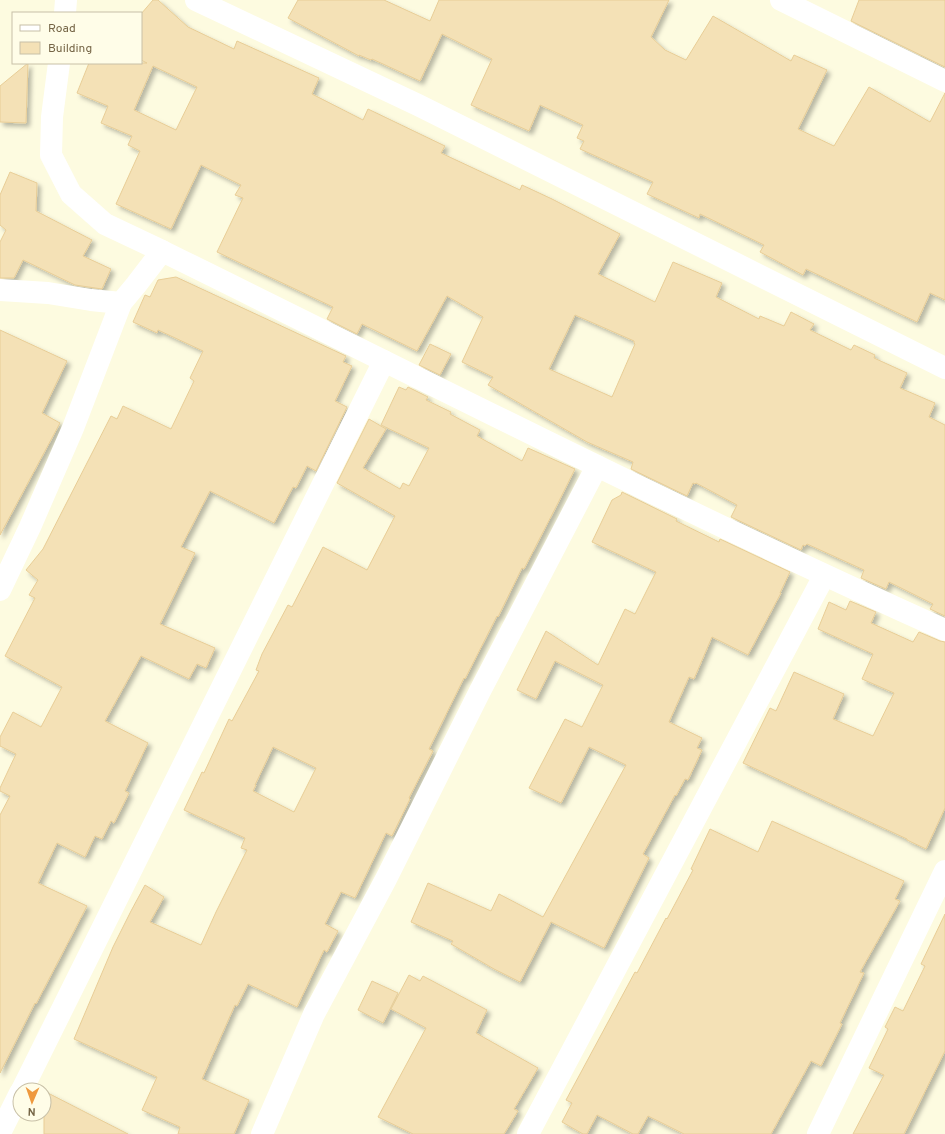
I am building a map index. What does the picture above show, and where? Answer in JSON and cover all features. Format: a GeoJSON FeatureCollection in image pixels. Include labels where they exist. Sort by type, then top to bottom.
{"type":"FeatureCollection","features":[{"type":"Feature","properties":{"kind":"street"},"geometry":{"type":"LineString","coordinates":[[65,12],[66,0]]}},
{"type":"Feature","properties":{"kind":"street"},"geometry":{"type":"LineString","coordinates":[[196,0],[418,105],[945,368]]}},
{"type":"Feature","properties":{"kind":"street"},"geometry":{"type":"LineString","coordinates":[[781,0],[945,81]]}},
{"type":"Feature","properties":{"kind":"street"},"geometry":{"type":"LineString","coordinates":[[59,64],[52,117],[51,155],[71,194],[105,224],[824,576],[945,630]]}},
{"type":"Feature","properties":{"kind":"street"},"geometry":{"type":"LineString","coordinates":[[0,590],[30,527],[73,428],[121,303],[162,251]]}},
{"type":"Feature","properties":{"kind":"street"},"geometry":{"type":"LineString","coordinates":[[0,290],[48,293],[121,303]]}},
{"type":"Feature","properties":{"kind":"street"},"geometry":{"type":"LineString","coordinates":[[26,1082],[384,361]]}},
{"type":"Feature","properties":{"kind":"street"},"geometry":{"type":"LineString","coordinates":[[262,1134],[314,1014],[386,879],[480,691],[597,466]]}},
{"type":"Feature","properties":{"kind":"street"},"geometry":{"type":"LineString","coordinates":[[528,1134],[824,576]]}},
{"type":"Feature","properties":{"kind":"street"},"geometry":{"type":"LineString","coordinates":[[818,1134],[945,871]]}},
{"type":"Feature","properties":{"kind":"street"},"geometry":{"type":"LineString","coordinates":[[0,1133],[12,1109]]}},
{"type":"Feature","properties":{"kind":"building"},"geometry":{"type":"Polygon","coordinates":[[[153,0],[158,0],[188,27],[234,49],[237,41],[319,78],[312,94],[363,120],[368,109],[445,146],[441,153],[520,190],[522,185],[620,234],[598,274],[655,302],[673,262],[722,283],[716,297],[759,319],[760,316],[784,326],[791,312],[814,324],[810,330],[851,350],[854,345],[875,355],[874,358],[907,373],[900,388],[935,403],[929,417],[945,425],[945,616],[930,609],[933,604],[889,582],[886,589],[861,578],[864,570],[807,544],[805,546],[803,545],[801,550],[731,517],[737,505],[696,483],[693,483],[687,496],[631,469],[633,462],[587,442],[488,385],[493,377],[462,362],[483,317],[447,296],[417,351],[362,324],[357,334],[327,319],[333,307],[217,252],[243,198],[235,195],[241,185],[201,165],[171,229],[116,204],[140,151],[128,145],[132,136],[101,123],[108,106],[77,93],[89,64],[147,63],[142,60],[142,13],[153,0]],[[153,66],[134,110],[176,130],[197,87],[153,66]],[[575,315],[549,369],[612,397],[635,344],[634,341],[575,315]]]}},
{"type":"Feature","properties":{"kind":"building"},"geometry":{"type":"Polygon","coordinates":[[[298,0],[384,0],[430,21],[439,0],[669,0],[651,37],[665,50],[686,60],[713,16],[791,61],[794,55],[827,70],[798,129],[834,146],[869,87],[930,122],[945,93],[945,300],[930,293],[917,322],[806,269],[803,275],[760,252],[764,245],[700,214],[699,218],[647,194],[653,182],[580,149],[584,141],[577,138],[583,125],[540,105],[529,131],[471,105],[492,59],[442,34],[420,81],[372,59],[359,56],[288,18],[298,0]]]}},
{"type":"Feature","properties":{"kind":"building"},"geometry":{"type":"Polygon","coordinates":[[[859,0],[945,0],[945,67],[851,21],[859,0]]]}},
{"type":"Feature","properties":{"kind":"building"},"geometry":{"type":"Polygon","coordinates":[[[28,64],[26,123],[0,122],[0,86],[28,64]]]}},
{"type":"Feature","properties":{"kind":"building"},"geometry":{"type":"Polygon","coordinates":[[[10,172],[37,183],[36,211],[92,240],[83,256],[111,269],[102,289],[75,285],[23,260],[14,278],[0,278],[0,242],[6,230],[0,225],[0,195],[10,172]]]}},
{"type":"Feature","properties":{"kind":"building"},"geometry":{"type":"Polygon","coordinates":[[[176,277],[346,356],[343,362],[352,366],[335,401],[347,407],[316,471],[307,466],[296,488],[293,487],[274,523],[210,491],[181,547],[195,553],[160,624],[215,648],[206,668],[197,664],[189,679],[141,656],[105,721],[148,743],[125,791],[129,793],[114,823],[111,821],[102,839],[95,836],[85,857],[57,843],[38,883],[87,906],[36,1004],[35,1003],[0,1073],[0,815],[10,796],[0,791],[0,788],[16,754],[0,746],[0,737],[13,712],[41,727],[62,687],[5,656],[35,598],[29,595],[38,580],[26,570],[43,549],[111,416],[117,419],[123,406],[171,429],[194,381],[190,378],[203,351],[158,330],[157,333],[133,322],[145,295],[150,297],[158,280],[176,277]]]}},
{"type":"Feature","properties":{"kind":"building"},"geometry":{"type":"Polygon","coordinates":[[[0,330],[67,361],[42,413],[60,423],[0,535],[0,330]]]}},
{"type":"Feature","properties":{"kind":"building"},"geometry":{"type":"Polygon","coordinates":[[[430,344],[451,354],[440,375],[419,365],[430,344]]]}},
{"type":"Feature","properties":{"kind":"building"},"geometry":{"type":"Polygon","coordinates":[[[399,387],[406,390],[408,387],[428,397],[426,400],[451,412],[450,414],[480,430],[477,436],[522,461],[528,448],[575,469],[524,569],[522,568],[498,617],[497,616],[465,679],[464,678],[429,749],[433,751],[392,836],[386,833],[355,898],[341,892],[325,924],[338,931],[327,952],[324,950],[297,1007],[248,984],[237,1006],[235,1005],[202,1079],[249,1100],[234,1134],[178,1134],[180,1127],[142,1110],[157,1077],[74,1039],[113,947],[145,885],[164,897],[150,922],[201,945],[247,850],[241,848],[245,838],[184,810],[202,772],[204,773],[229,719],[232,721],[259,671],[256,670],[262,654],[288,605],[292,607],[323,547],[367,570],[395,516],[337,483],[369,419],[386,429],[363,468],[400,489],[403,483],[409,486],[429,448],[381,425],[399,387]],[[273,747],[253,791],[294,812],[316,768],[273,747]]]}},
{"type":"Feature","properties":{"kind":"building"},"geometry":{"type":"Polygon","coordinates":[[[622,492],[677,519],[676,521],[719,542],[720,539],[790,572],[781,593],[748,655],[712,637],[694,679],[689,677],[669,722],[702,738],[697,748],[702,750],[688,780],[685,779],[676,796],[675,795],[643,854],[649,858],[604,948],[551,922],[520,982],[451,944],[453,941],[411,922],[428,883],[491,911],[499,894],[543,917],[626,765],[589,747],[561,803],[529,788],[565,719],[582,727],[603,685],[555,661],[536,699],[517,690],[546,631],[598,665],[625,609],[635,614],[656,572],[592,542],[612,500],[621,495],[622,492]]]}},
{"type":"Feature","properties":{"kind":"building"},"geometry":{"type":"Polygon","coordinates":[[[850,601],[876,612],[871,623],[913,642],[919,632],[945,642],[945,808],[926,849],[743,763],[770,708],[776,711],[794,672],[844,694],[833,719],[873,736],[894,693],[862,679],[873,654],[818,629],[829,602],[846,610],[850,601]]]}},
{"type":"Feature","properties":{"kind":"building"},"geometry":{"type":"Polygon","coordinates":[[[772,821],[904,881],[895,899],[900,901],[860,972],[864,973],[840,1023],[842,1024],[821,1066],[811,1061],[771,1134],[684,1134],[648,1116],[638,1134],[633,1134],[597,1115],[587,1134],[583,1134],[562,1122],[572,1103],[566,1100],[635,972],[637,973],[666,918],[667,919],[693,870],[691,869],[710,829],[758,852],[772,821]]]}},
{"type":"Feature","properties":{"kind":"building"},"geometry":{"type":"Polygon","coordinates":[[[945,914],[945,1051],[904,1134],[853,1134],[884,1075],[869,1068],[888,1029],[885,1027],[895,1007],[903,1011],[925,966],[921,964],[945,914]]]}},
{"type":"Feature","properties":{"kind":"building"},"geometry":{"type":"Polygon","coordinates":[[[409,975],[420,981],[423,976],[487,1010],[476,1033],[538,1068],[514,1109],[518,1111],[504,1134],[413,1134],[378,1117],[426,1028],[391,1009],[409,975]]]}},
{"type":"Feature","properties":{"kind":"building"},"geometry":{"type":"Polygon","coordinates":[[[372,981],[398,993],[383,1023],[358,1010],[372,981]]]}},
{"type":"Feature","properties":{"kind":"building"},"geometry":{"type":"Polygon","coordinates":[[[52,1095],[128,1134],[44,1134],[44,1122],[52,1122],[52,1095]]]}}]}
